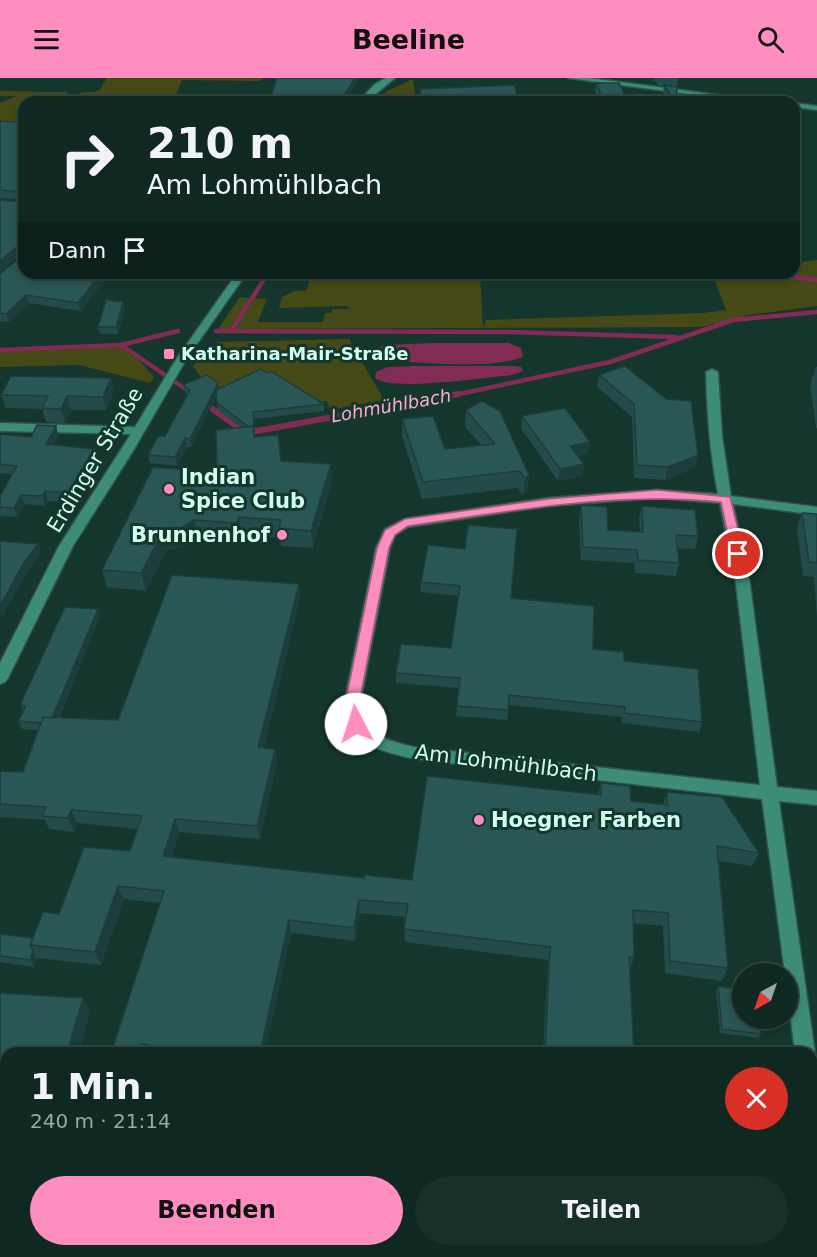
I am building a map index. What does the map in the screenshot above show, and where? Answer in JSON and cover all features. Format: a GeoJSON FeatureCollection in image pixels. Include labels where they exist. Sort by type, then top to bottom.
{"type":"FeatureCollection","features":[{"type":"Feature","properties":{"kind":"street"},"geometry":{"type":"LineString","coordinates":[[368,96],[391,78]]}},
{"type":"Feature","properties":{"kind":"street"},"geometry":{"type":"LineString","coordinates":[[572,78],[718,96]]}},
{"type":"Feature","properties":{"kind":"street"},"geometry":{"type":"LineString","coordinates":[[800,106],[817,108]]}},
{"type":"Feature","properties":{"kind":"street","name":"Erdinger Straße"},"geometry":{"type":"LineString","coordinates":[[0,678],[66,546],[139,431],[167,381],[238,279]]}},
{"type":"Feature","properties":{"kind":"street"},"geometry":{"type":"LineString","coordinates":[[712,372],[714,419],[726,499],[744,584],[748,636],[804,1047]]}},
{"type":"Feature","properties":{"kind":"street"},"geometry":{"type":"LineString","coordinates":[[0,427],[139,431]]}},
{"type":"Feature","properties":{"kind":"street","name":"Am Lohmühlbach"},"geometry":{"type":"LineString","coordinates":[[769,792],[414,753],[368,739],[356,724],[352,704],[383,548],[390,532],[396,527],[421,519],[621,495],[657,494],[726,499],[817,511]]}},
{"type":"Feature","properties":{"kind":"street"},"geometry":{"type":"LineString","coordinates":[[769,792],[817,798]]}},
{"type":"Feature","properties":{"kind":"green space"},"geometry":{"type":"Polygon","coordinates":[[[107,78],[263,78],[260,81],[182,80],[175,96],[84,96],[79,93],[99,91],[107,78]]]}},
{"type":"Feature","properties":{"kind":"green space"},"geometry":{"type":"Polygon","coordinates":[[[413,79],[415,94],[382,96],[387,91],[413,79]]]}},
{"type":"Feature","properties":{"kind":"green space"},"geometry":{"type":"Polygon","coordinates":[[[0,91],[67,92],[68,96],[18,96],[18,128],[0,128],[0,103],[17,96],[0,96],[0,91]]]}},
{"type":"Feature","properties":{"kind":"green space"},"geometry":{"type":"Polygon","coordinates":[[[817,260],[817,278],[800,276],[800,262],[817,260]]]}},
{"type":"Feature","properties":{"kind":"green space"},"geometry":{"type":"Polygon","coordinates":[[[310,279],[480,279],[483,327],[486,320],[703,313],[726,310],[714,279],[817,281],[817,306],[748,315],[701,327],[235,329],[254,298],[267,299],[258,322],[323,322],[325,313],[331,313],[332,309],[352,309],[346,306],[279,308],[282,297],[295,291],[307,290],[310,279]]]}},
{"type":"Feature","properties":{"kind":"green space"},"geometry":{"type":"Polygon","coordinates":[[[240,297],[250,298],[231,329],[218,329],[240,297]]]}},
{"type":"Feature","properties":{"kind":"green space"},"geometry":{"type":"Polygon","coordinates":[[[349,339],[384,400],[330,410],[327,401],[309,403],[308,400],[245,409],[211,381],[205,383],[193,366],[206,347],[213,348],[217,342],[349,339]],[[261,371],[234,380],[264,399],[290,386],[278,377],[261,371]]]}},
{"type":"Feature","properties":{"kind":"green space"},"geometry":{"type":"Polygon","coordinates":[[[120,347],[138,359],[154,377],[150,383],[79,365],[0,367],[0,352],[120,347]]]}},
{"type":"Feature","properties":{"kind":"shaded area"},"geometry":{"type":"Polygon","coordinates":[[[509,343],[521,348],[523,357],[493,363],[439,364],[375,359],[372,351],[384,345],[509,343]]]}},
{"type":"Feature","properties":{"kind":"shaded area"},"geometry":{"type":"Polygon","coordinates":[[[516,366],[521,367],[523,371],[512,375],[418,384],[384,382],[375,378],[376,372],[388,367],[516,366]]]}},
{"type":"Feature","properties":{"kind":"building"},"geometry":{"type":"Polygon","coordinates":[[[277,78],[355,78],[344,96],[271,96],[277,78]]]}},
{"type":"Feature","properties":{"kind":"building"},"geometry":{"type":"Polygon","coordinates":[[[596,83],[619,83],[625,96],[601,96],[596,83]]]}},
{"type":"Feature","properties":{"kind":"building"},"geometry":{"type":"Polygon","coordinates":[[[514,85],[517,96],[421,96],[420,89],[514,85]]]}},
{"type":"Feature","properties":{"kind":"building"},"geometry":{"type":"Polygon","coordinates":[[[664,85],[677,87],[676,96],[671,96],[664,85]]]}},
{"type":"Feature","properties":{"kind":"building"},"geometry":{"type":"Polygon","coordinates":[[[0,121],[18,122],[18,192],[0,190],[0,121]]]}},
{"type":"Feature","properties":{"kind":"building"},"geometry":{"type":"Polygon","coordinates":[[[0,200],[18,202],[18,246],[0,261],[0,200]]]}},
{"type":"Feature","properties":{"kind":"building"},"geometry":{"type":"Polygon","coordinates":[[[18,259],[18,279],[96,279],[78,303],[26,295],[6,314],[0,313],[0,274],[18,259]]]}},
{"type":"Feature","properties":{"kind":"building"},"geometry":{"type":"Polygon","coordinates":[[[106,300],[123,302],[116,327],[98,327],[106,300]]]}},
{"type":"Feature","properties":{"kind":"building"},"geometry":{"type":"Polygon","coordinates":[[[625,366],[666,399],[691,401],[698,455],[668,467],[637,465],[634,404],[599,375],[625,366]]]}},
{"type":"Feature","properties":{"kind":"building"},"geometry":{"type":"Polygon","coordinates":[[[261,369],[267,373],[271,371],[324,404],[253,412],[254,431],[253,426],[249,427],[217,403],[216,390],[261,369]]]}},
{"type":"Feature","properties":{"kind":"building"},"geometry":{"type":"Polygon","coordinates":[[[207,375],[218,383],[190,439],[185,438],[175,457],[148,455],[158,436],[165,436],[190,390],[183,385],[207,375]]]}},
{"type":"Feature","properties":{"kind":"building"},"geometry":{"type":"Polygon","coordinates":[[[11,376],[111,378],[103,397],[67,396],[61,409],[42,408],[48,396],[1,395],[11,376]]]}},
{"type":"Feature","properties":{"kind":"building"},"geometry":{"type":"Polygon","coordinates":[[[482,401],[500,411],[529,475],[525,478],[519,471],[423,482],[402,419],[433,416],[445,449],[495,444],[466,410],[482,401]]]}},
{"type":"Feature","properties":{"kind":"building"},"geometry":{"type":"Polygon","coordinates":[[[565,408],[590,442],[570,446],[584,464],[560,469],[522,416],[565,408]]]}},
{"type":"Feature","properties":{"kind":"building"},"geometry":{"type":"Polygon","coordinates":[[[37,425],[56,426],[46,444],[94,449],[68,493],[45,491],[42,496],[21,495],[14,508],[0,507],[0,496],[17,466],[0,464],[0,436],[1,434],[31,437],[37,425]]]}},
{"type":"Feature","properties":{"kind":"building"},"geometry":{"type":"Polygon","coordinates":[[[253,426],[254,437],[278,435],[281,461],[331,464],[311,531],[279,528],[281,520],[239,517],[237,523],[194,520],[178,530],[162,533],[141,573],[102,570],[153,467],[217,472],[216,430],[253,426]]]}},
{"type":"Feature","properties":{"kind":"building"},"geometry":{"type":"Polygon","coordinates":[[[581,505],[607,507],[608,530],[643,532],[642,506],[695,510],[698,536],[676,535],[679,563],[638,560],[637,550],[583,547],[581,505]]]}},
{"type":"Feature","properties":{"kind":"building"},"geometry":{"type":"Polygon","coordinates":[[[802,513],[817,514],[817,563],[809,562],[802,513]]]}},
{"type":"Feature","properties":{"kind":"building"},"geometry":{"type":"Polygon","coordinates":[[[468,525],[517,529],[511,598],[594,606],[593,649],[624,652],[624,661],[698,669],[702,722],[625,713],[625,707],[509,695],[508,710],[457,706],[460,678],[396,673],[401,644],[451,648],[460,586],[421,582],[428,545],[465,549],[468,525]]]}},
{"type":"Feature","properties":{"kind":"building"},"geometry":{"type":"Polygon","coordinates":[[[0,541],[38,544],[23,564],[0,606],[0,541]]]}},
{"type":"Feature","properties":{"kind":"building"},"geometry":{"type":"Polygon","coordinates":[[[172,575],[299,584],[258,747],[275,749],[257,826],[175,819],[163,856],[364,878],[364,875],[412,880],[427,776],[601,795],[601,783],[630,786],[631,801],[667,805],[667,792],[722,797],[759,853],[717,846],[728,968],[670,961],[668,913],[633,910],[634,957],[629,957],[634,1047],[545,1047],[550,947],[404,929],[408,904],[359,900],[354,928],[289,920],[261,1047],[164,1047],[142,1044],[141,1047],[113,1047],[164,891],[118,886],[95,952],[30,945],[43,912],[59,914],[84,847],[130,851],[142,816],[71,810],[68,818],[42,816],[46,807],[0,804],[0,771],[23,772],[43,717],[118,720],[172,575]]]}},
{"type":"Feature","properties":{"kind":"building"},"geometry":{"type":"Polygon","coordinates":[[[65,607],[98,609],[52,718],[43,717],[41,723],[18,721],[26,706],[20,705],[65,607]]]}},
{"type":"Feature","properties":{"kind":"building"},"geometry":{"type":"Polygon","coordinates":[[[0,934],[33,938],[30,945],[33,951],[30,960],[0,956],[0,934]]]}},
{"type":"Feature","properties":{"kind":"building"},"geometry":{"type":"Polygon","coordinates":[[[718,986],[732,988],[732,1029],[760,1029],[761,1034],[722,1029],[718,986]]]}},
{"type":"Feature","properties":{"kind":"building"},"geometry":{"type":"Polygon","coordinates":[[[0,993],[83,998],[69,1047],[0,1047],[0,993]]]}},
{"type":"Feature","properties":{"kind":"waterway","name":"Lohmühlbach"},"geometry":{"type":"LineString","coordinates":[[800,278],[817,280]]}},
{"type":"Feature","properties":{"kind":"waterway","name":"Lohmühlbach"},"geometry":{"type":"LineString","coordinates":[[231,331],[264,279]]}},
{"type":"Feature","properties":{"kind":"waterway","name":"Lohmühlbach"},"geometry":{"type":"LineString","coordinates":[[450,396],[610,362],[733,320],[817,312]]}},
{"type":"Feature","properties":{"kind":"waterway","name":"Lohmühlbach"},"geometry":{"type":"LineString","coordinates":[[121,345],[178,331]]}},
{"type":"Feature","properties":{"kind":"waterway","name":"Lohmühlbach"},"geometry":{"type":"LineString","coordinates":[[216,331],[509,332],[676,337]]}},
{"type":"Feature","properties":{"kind":"waterway","name":"Lohmühlbach"},"geometry":{"type":"LineString","coordinates":[[0,350],[121,345]]}},
{"type":"Feature","properties":{"kind":"waterway","name":"Lohmühlbach"},"geometry":{"type":"LineString","coordinates":[[121,345],[190,392]]}},
{"type":"Feature","properties":{"kind":"waterway","name":"Lohmühlbach"},"geometry":{"type":"LineString","coordinates":[[204,403],[235,425],[257,431],[458,394]]}},
{"type":"Feature","properties":{"kind":"place","name":"Katharina-Mair-Straße"},"geometry":{"type":"Point","coordinates":[169,354]}},
{"type":"Feature","properties":{"kind":"place","name":"Indian Spice Club"},"geometry":{"type":"Point","coordinates":[169,489]}},
{"type":"Feature","properties":{"kind":"place","name":"Brunnenhof"},"geometry":{"type":"Point","coordinates":[282,535]}},
{"type":"Feature","properties":{"kind":"place","name":"Hoegner Farben"},"geometry":{"type":"Point","coordinates":[479,820]}},
{"type":"Feature","properties":{"kind":"route"},"geometry":{"type":"LineString","coordinates":[[356,724],[352,704],[374,587],[383,548],[390,532],[396,527],[421,519],[548,502],[621,495],[657,494],[703,497],[726,499],[738,554]]}}]}
